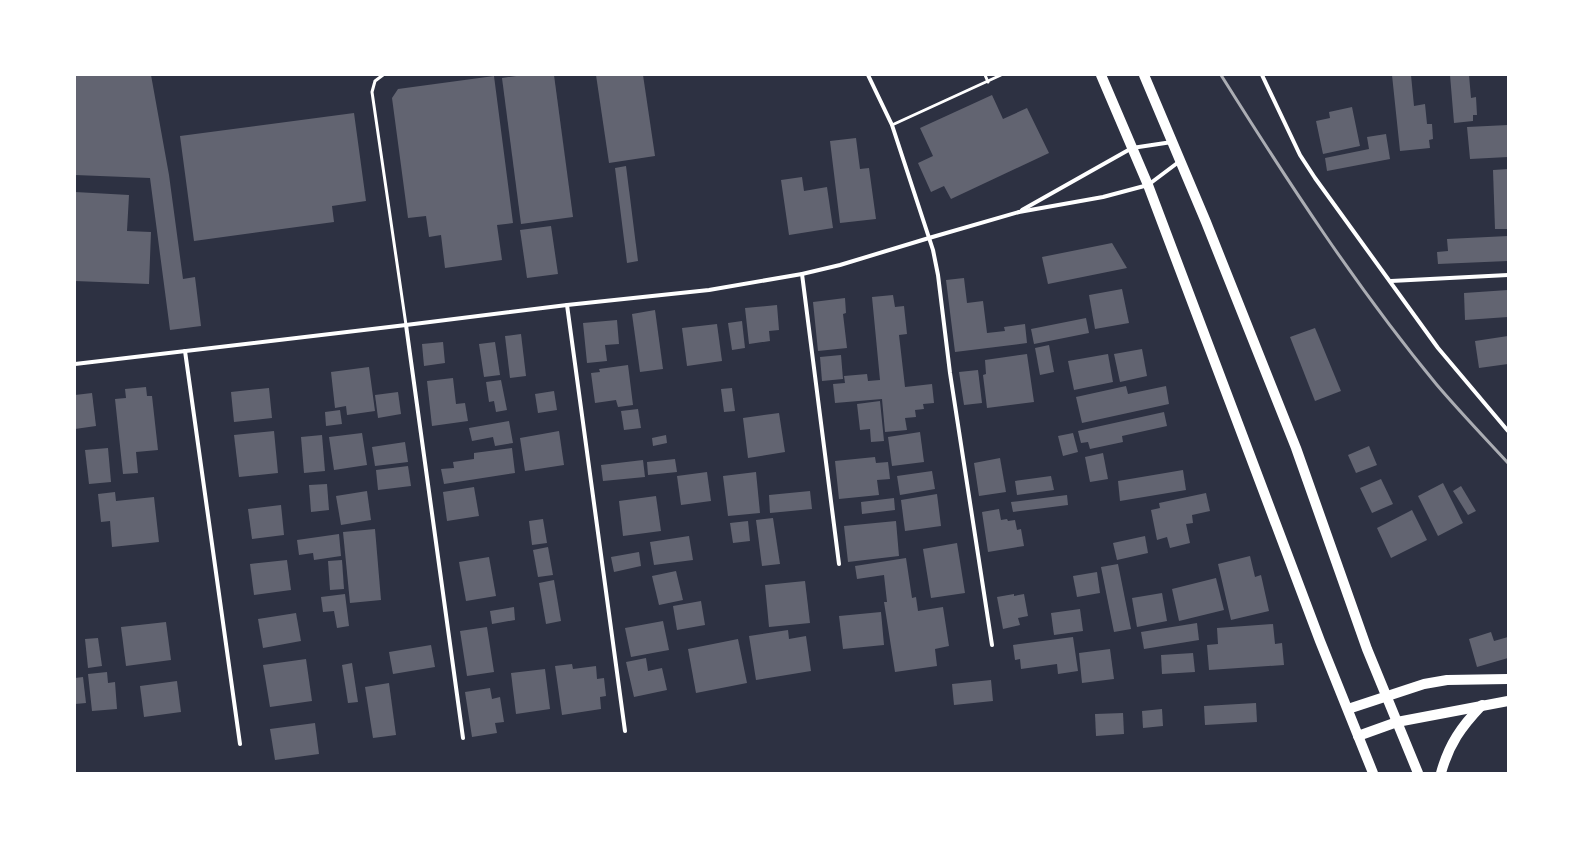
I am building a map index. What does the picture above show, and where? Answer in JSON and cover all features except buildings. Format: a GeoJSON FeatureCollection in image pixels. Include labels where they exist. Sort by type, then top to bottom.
{"type":"FeatureCollection","features":[{"type":"Feature","properties":{"kind":"main road"},"geometry":{"type":"LineString","coordinates":[[1101,75],[1148,185],[1315,626],[1373,773]]}},
{"type":"Feature","properties":{"kind":"main road"},"geometry":{"type":"LineString","coordinates":[[1144,75],[1296,448],[1367,649],[1418,773]]}},
{"type":"Feature","properties":{"kind":"main road"},"geometry":{"type":"LineString","coordinates":[[1348,709],[1424,684],[1447,680],[1508,679]]}},
{"type":"Feature","properties":{"kind":"main road"},"geometry":{"type":"LineString","coordinates":[[1358,736],[1397,722],[1508,701]]}},
{"type":"Feature","properties":{"kind":"main road"},"geometry":{"type":"LineString","coordinates":[[1442,773],[1452,743],[1466,722],[1482,705]]}},
{"type":"Feature","properties":{"kind":"street"},"geometry":{"type":"LineString","coordinates":[[868,75],[892,125],[929,238],[938,275],[950,373],[992,645]]}},
{"type":"Feature","properties":{"kind":"street"},"geometry":{"type":"LineString","coordinates":[[1262,75],[1300,155],[1315,178],[1438,348],[1508,431]]}},
{"type":"Feature","properties":{"kind":"street"},"geometry":{"type":"LineString","coordinates":[[1019,212],[1132,148],[1172,142]]}},
{"type":"Feature","properties":{"kind":"street"},"geometry":{"type":"LineString","coordinates":[[75,364],[567,305],[709,290],[802,274],[847,263],[1019,212],[1103,197],[1148,185],[1180,161]]}},
{"type":"Feature","properties":{"kind":"street"},"geometry":{"type":"LineString","coordinates":[[802,274],[839,564]]}},
{"type":"Feature","properties":{"kind":"street"},"geometry":{"type":"LineString","coordinates":[[1391,281],[1508,275]]}},
{"type":"Feature","properties":{"kind":"street"},"geometry":{"type":"LineString","coordinates":[[567,305],[625,731]]}},
{"type":"Feature","properties":{"kind":"street"},"geometry":{"type":"LineString","coordinates":[[406,325],[463,738]]}},
{"type":"Feature","properties":{"kind":"street"},"geometry":{"type":"LineString","coordinates":[[185,351],[240,744]]}},
{"type":"Feature","properties":{"kind":"lane"},"geometry":{"type":"LineString","coordinates":[[382,75],[375,81],[372,92],[406,325]]}},
{"type":"Feature","properties":{"kind":"lane"},"geometry":{"type":"LineString","coordinates":[[984,75],[988,82]]}},
{"type":"Feature","properties":{"kind":"lane"},"geometry":{"type":"LineString","coordinates":[[892,125],[1001,75]]}},
{"type":"Feature","properties":{"kind":"railway"},"geometry":{"type":"LineString","coordinates":[[1221,75],[1324,234],[1379,311],[1437,385],[1508,463]]}}]}
